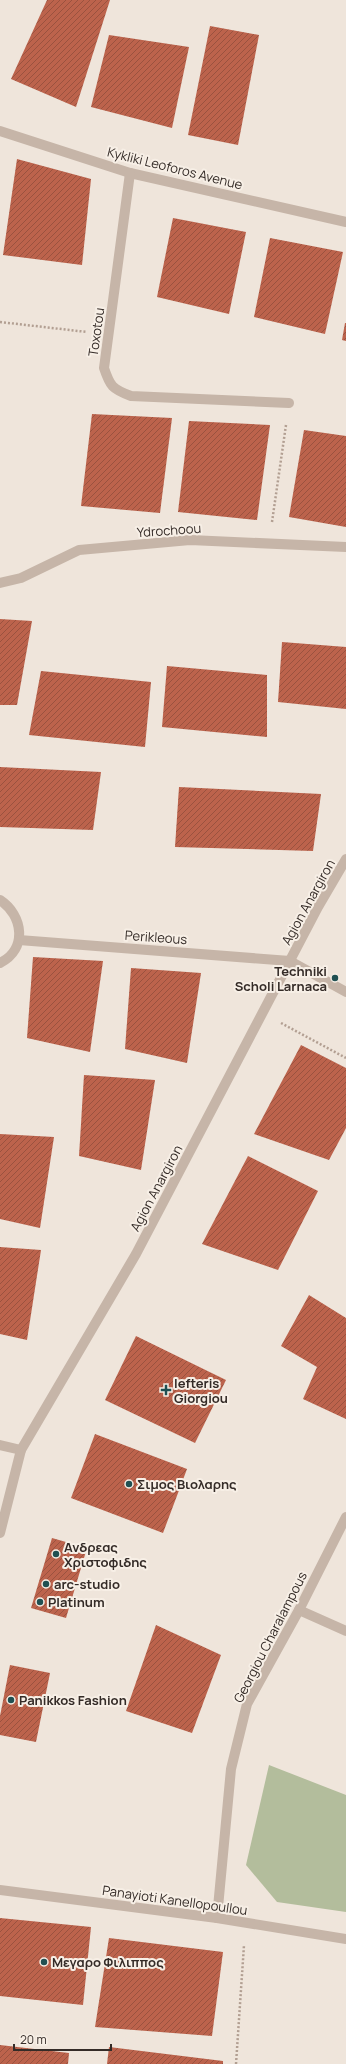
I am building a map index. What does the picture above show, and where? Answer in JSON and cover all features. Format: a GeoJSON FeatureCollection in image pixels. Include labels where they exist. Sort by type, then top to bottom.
{"type":"FeatureCollection","features":[{"type":"Feature","properties":{"kind":"street","name":"Kykliki Leoforos Avenue"},"geometry":{"type":"LineString","coordinates":[[0,130],[130,173],[346,222]]}},
{"type":"Feature","properties":{"kind":"street","name":"Toxotou"},"geometry":{"type":"LineString","coordinates":[[130,173],[104,368],[109,383],[116,391],[131,396],[289,403]]}},
{"type":"Feature","properties":{"kind":"street","name":"Ydrochoou"},"geometry":{"type":"LineString","coordinates":[[0,584],[21,578],[80,550],[190,540],[346,547]]}},
{"type":"Feature","properties":{"kind":"street","name":"Agion Anargiron"},"geometry":{"type":"LineString","coordinates":[[0,1533],[21,1450],[136,1254],[290,961],[346,859]]}},
{"type":"Feature","properties":{"kind":"street"},"geometry":{"type":"LineString","coordinates":[[0,900],[9,906],[16,916],[20,928],[19,940],[14,952],[0,963]]}},
{"type":"Feature","properties":{"kind":"street","name":"Perikleous"},"geometry":{"type":"LineString","coordinates":[[19,940],[290,961]]}},
{"type":"Feature","properties":{"kind":"street"},"geometry":{"type":"LineString","coordinates":[[290,961],[346,992]]}},
{"type":"Feature","properties":{"kind":"street"},"geometry":{"type":"LineString","coordinates":[[0,1445],[21,1450]]}},
{"type":"Feature","properties":{"kind":"street","name":"Georgiou Charalampous"},"geometry":{"type":"LineString","coordinates":[[217,1918],[231,1770],[247,1704],[299,1610],[346,1516]]}},
{"type":"Feature","properties":{"kind":"street"},"geometry":{"type":"LineString","coordinates":[[299,1610],[346,1631]]}},
{"type":"Feature","properties":{"kind":"street","name":"Panayioti Kanellopoullou"},"geometry":{"type":"LineString","coordinates":[[0,1890],[217,1918],[346,1939]]}},
{"type":"Feature","properties":{"kind":"path"},"geometry":{"type":"LineString","coordinates":[[0,322],[109,335]]}},
{"type":"Feature","properties":{"kind":"path"},"geometry":{"type":"LineString","coordinates":[[269,543],[289,403]]}},
{"type":"Feature","properties":{"kind":"path"},"geometry":{"type":"LineString","coordinates":[[263,1014],[346,1058]]}},
{"type":"Feature","properties":{"kind":"path"},"geometry":{"type":"LineString","coordinates":[[236,2064],[246,1923]]}},
{"type":"Feature","properties":{"kind":"green space"},"geometry":{"type":"Polygon","coordinates":[[[269,1765],[346,1795],[346,1912],[277,1902],[246,1865],[269,1765]]]}},
{"type":"Feature","properties":{"kind":"building"},"geometry":{"type":"Polygon","coordinates":[[[47,0],[110,0],[76,107],[11,79],[47,0]]]}},
{"type":"Feature","properties":{"kind":"building"},"geometry":{"type":"Polygon","coordinates":[[[210,26],[259,35],[238,145],[188,135],[210,26]]]}},
{"type":"Feature","properties":{"kind":"building"},"geometry":{"type":"Polygon","coordinates":[[[109,35],[189,47],[172,128],[91,107],[109,35]]]}},
{"type":"Feature","properties":{"kind":"building"},"geometry":{"type":"Polygon","coordinates":[[[17,159],[91,179],[82,265],[3,255],[17,159]]]}},
{"type":"Feature","properties":{"kind":"building"},"geometry":{"type":"Polygon","coordinates":[[[173,218],[246,232],[229,314],[157,297],[173,218]]]}},
{"type":"Feature","properties":{"kind":"building"},"geometry":{"type":"Polygon","coordinates":[[[270,238],[343,252],[325,334],[254,317],[270,238]]]}},
{"type":"Feature","properties":{"kind":"building"},"geometry":{"type":"Polygon","coordinates":[[[346,323],[346,341],[342,340],[346,323]]]}},
{"type":"Feature","properties":{"kind":"building"},"geometry":{"type":"Polygon","coordinates":[[[92,414],[172,418],[160,513],[81,506],[92,414]]]}},
{"type":"Feature","properties":{"kind":"building"},"geometry":{"type":"Polygon","coordinates":[[[189,421],[270,425],[257,520],[178,512],[189,421]]]}},
{"type":"Feature","properties":{"kind":"building"},"geometry":{"type":"Polygon","coordinates":[[[304,430],[346,436],[346,527],[289,517],[304,430]]]}},
{"type":"Feature","properties":{"kind":"building"},"geometry":{"type":"Polygon","coordinates":[[[0,619],[32,621],[17,705],[0,705],[0,619]]]}},
{"type":"Feature","properties":{"kind":"building"},"geometry":{"type":"Polygon","coordinates":[[[282,642],[346,647],[346,709],[278,702],[282,642]]]}},
{"type":"Feature","properties":{"kind":"building"},"geometry":{"type":"Polygon","coordinates":[[[167,666],[267,675],[267,737],[162,727],[167,666]]]}},
{"type":"Feature","properties":{"kind":"building"},"geometry":{"type":"Polygon","coordinates":[[[41,671],[151,682],[145,747],[29,735],[41,671]]]}},
{"type":"Feature","properties":{"kind":"building"},"geometry":{"type":"Polygon","coordinates":[[[0,767],[101,772],[93,830],[0,827],[0,767]]]}},
{"type":"Feature","properties":{"kind":"building"},"geometry":{"type":"Polygon","coordinates":[[[179,787],[321,794],[313,851],[175,847],[179,787]]]}},
{"type":"Feature","properties":{"kind":"building"},"geometry":{"type":"Polygon","coordinates":[[[33,957],[103,961],[90,1052],[27,1038],[33,957]]]}},
{"type":"Feature","properties":{"kind":"building"},"geometry":{"type":"Polygon","coordinates":[[[131,968],[201,973],[187,1063],[125,1049],[131,968]]]}},
{"type":"Feature","properties":{"kind":"building"},"geometry":{"type":"Polygon","coordinates":[[[301,1045],[346,1068],[346,1128],[329,1160],[254,1134],[301,1045]]]}},
{"type":"Feature","properties":{"kind":"building"},"geometry":{"type":"Polygon","coordinates":[[[84,1075],[155,1080],[141,1170],[79,1156],[84,1075]]]}},
{"type":"Feature","properties":{"kind":"building"},"geometry":{"type":"Polygon","coordinates":[[[0,1134],[54,1137],[40,1228],[0,1219],[0,1134]]]}},
{"type":"Feature","properties":{"kind":"building"},"geometry":{"type":"Polygon","coordinates":[[[248,1156],[318,1191],[278,1270],[202,1244],[248,1156]]]}},
{"type":"Feature","properties":{"kind":"building"},"geometry":{"type":"Polygon","coordinates":[[[0,1247],[41,1250],[27,1340],[0,1334],[0,1247]]]}},
{"type":"Feature","properties":{"kind":"building"},"geometry":{"type":"Polygon","coordinates":[[[309,1295],[346,1318],[346,1419],[303,1399],[317,1367],[281,1346],[309,1295]]]}},
{"type":"Feature","properties":{"kind":"building","name":"lefteris Giorgiou"},"geometry":{"type":"Polygon","coordinates":[[[136,1336],[226,1380],[195,1443],[105,1400],[136,1336]]]}},
{"type":"Feature","properties":{"kind":"building","name":"Σιμος Βιολαρης"},"geometry":{"type":"Polygon","coordinates":[[[95,1434],[187,1469],[163,1533],[71,1498],[95,1434]]]}},
{"type":"Feature","properties":{"kind":"building"},"geometry":{"type":"Polygon","coordinates":[[[52,1538],[87,1548],[66,1618],[31,1608],[52,1538]]]}},
{"type":"Feature","properties":{"kind":"building"},"geometry":{"type":"Polygon","coordinates":[[[156,1625],[221,1655],[192,1733],[126,1711],[156,1625]]]}},
{"type":"Feature","properties":{"kind":"building"},"geometry":{"type":"Polygon","coordinates":[[[10,1665],[50,1673],[36,1742],[0,1735],[0,1716],[10,1665]]]}},
{"type":"Feature","properties":{"kind":"building","name":"Μεγαρο Φιλιππος"},"geometry":{"type":"Polygon","coordinates":[[[0,1918],[91,1927],[83,2005],[0,1996],[0,1918]]]}},
{"type":"Feature","properties":{"kind":"building"},"geometry":{"type":"Polygon","coordinates":[[[109,1938],[223,1952],[212,2036],[95,2027],[109,1938]]]}},
{"type":"Feature","properties":{"kind":"building"},"geometry":{"type":"Polygon","coordinates":[[[0,2045],[69,2053],[68,2064],[0,2064],[0,2045]]]}},
{"type":"Feature","properties":{"kind":"building"},"geometry":{"type":"Polygon","coordinates":[[[109,2047],[223,2061],[223,2064],[107,2064],[109,2047]]]}},
{"type":"Feature","properties":{"kind":"place","name":"Techniki Scholi Larnaca"},"geometry":{"type":"Point","coordinates":[335,978]}},
{"type":"Feature","properties":{"kind":"place","name":"lefteris Giorgiou"},"geometry":{"type":"Point","coordinates":[166,1390]}},
{"type":"Feature","properties":{"kind":"place","name":"Σιμος Βιολαρης"},"geometry":{"type":"Point","coordinates":[129,1484]}},
{"type":"Feature","properties":{"kind":"place","name":"Ανδρεας Χριστοφιδης"},"geometry":{"type":"Point","coordinates":[56,1554]}},
{"type":"Feature","properties":{"kind":"place","name":"arc-studio"},"geometry":{"type":"Point","coordinates":[46,1584]}},
{"type":"Feature","properties":{"kind":"place","name":"Platinum"},"geometry":{"type":"Point","coordinates":[40,1602]}},
{"type":"Feature","properties":{"kind":"place","name":"Panikkos Fashion"},"geometry":{"type":"Point","coordinates":[11,1700]}},
{"type":"Feature","properties":{"kind":"place","name":"Μεγαρο Φιλιππος"},"geometry":{"type":"Point","coordinates":[44,1962]}}]}
